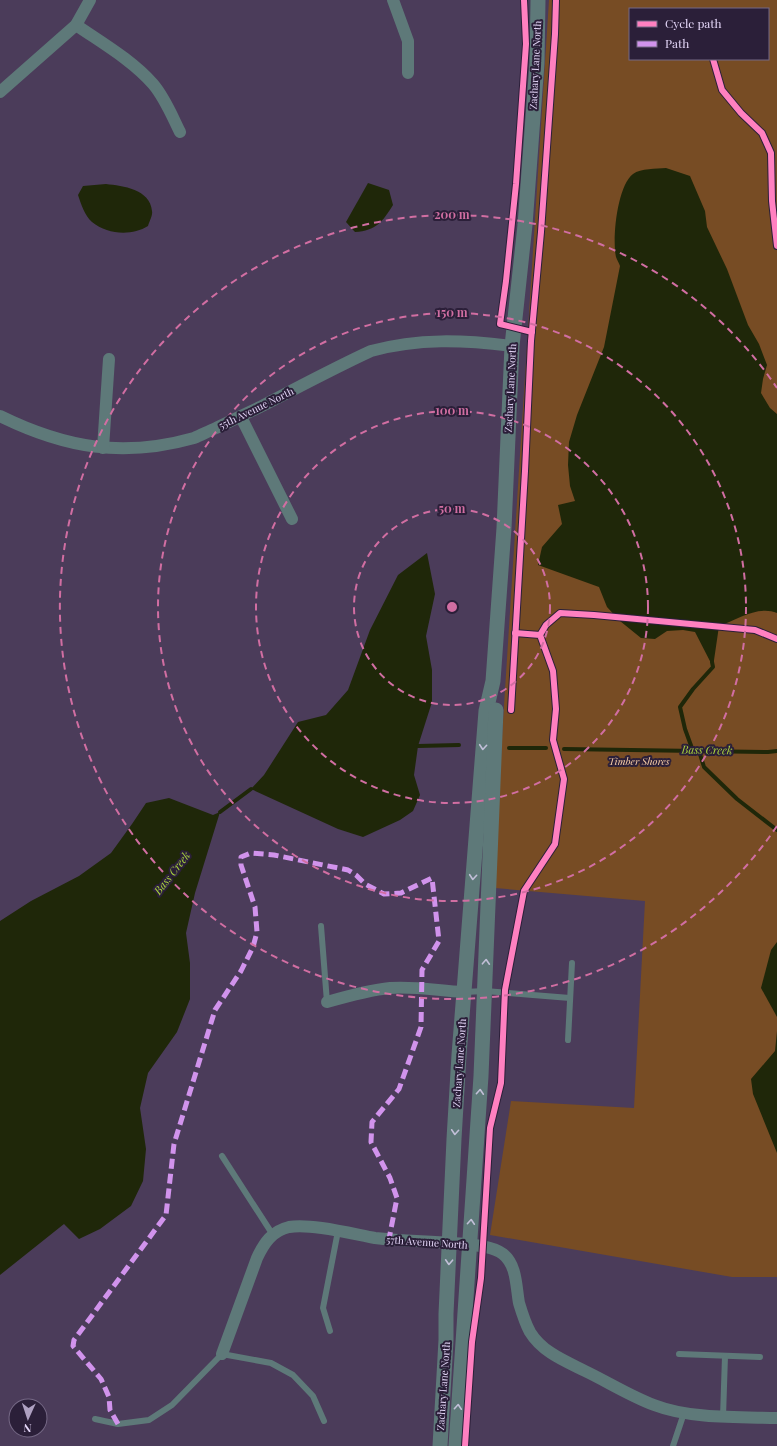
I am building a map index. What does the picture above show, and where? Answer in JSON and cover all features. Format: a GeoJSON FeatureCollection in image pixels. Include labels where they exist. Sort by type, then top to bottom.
{"type":"FeatureCollection","features":[{"type":"Feature","properties":{"kind":"street"},"geometry":{"type":"LineString","coordinates":[[0,92],[76,25],[90,0]]}},
{"type":"Feature","properties":{"kind":"street"},"geometry":{"type":"LineString","coordinates":[[392,0],[408,41],[408,74]]}},
{"type":"Feature","properties":{"kind":"street","name":"Zachary Lane North"},"geometry":{"type":"LineString","coordinates":[[440,1446],[446,1340],[454,1132],[486,711],[493,681],[504,528],[512,346],[525,225],[537,63],[538,0]]}},
{"type":"Feature","properties":{"kind":"street"},"geometry":{"type":"LineString","coordinates":[[76,25],[136,67],[154,84],[166,103],[180,132]]}},
{"type":"Feature","properties":{"kind":"street","name":"55th Avenue North"},"geometry":{"type":"LineString","coordinates":[[0,416],[25,429],[77,444],[103,448],[129,449],[162,446],[196,437],[371,351],[394,345],[446,341],[512,346]]}},
{"type":"Feature","properties":{"kind":"street"},"geometry":{"type":"LineString","coordinates":[[103,448],[109,359]]}},
{"type":"Feature","properties":{"kind":"street"},"geometry":{"type":"LineString","coordinates":[[241,416],[292,519]]}},
{"type":"Feature","properties":{"kind":"street","name":"Zachary Lane North"},"geometry":{"type":"LineString","coordinates":[[456,1446],[481,1076],[496,710],[493,681]]}},
{"type":"Feature","properties":{"kind":"street"},"geometry":{"type":"LineString","coordinates":[[327,1002],[360,993],[390,988],[414,988],[464,992]]}},
{"type":"Feature","properties":{"kind":"street","name":"57th Avenue North"},"geometry":{"type":"LineString","coordinates":[[222,1354],[263,1244],[280,1230],[304,1226],[377,1238],[469,1245],[495,1250],[503,1254],[508,1260],[513,1267],[519,1303],[530,1332],[542,1347],[563,1360],[655,1406],[704,1416],[777,1418]]}},
{"type":"Feature","properties":{"kind":"lane"},"geometry":{"type":"LineString","coordinates":[[321,926],[327,1002]]}},
{"type":"Feature","properties":{"kind":"lane"},"geometry":{"type":"LineString","coordinates":[[568,1040],[572,963]]}},
{"type":"Feature","properties":{"kind":"lane"},"geometry":{"type":"LineString","coordinates":[[464,992],[485,991],[570,998]]}},
{"type":"Feature","properties":{"kind":"lane"},"geometry":{"type":"LineString","coordinates":[[222,1156],[273,1236]]}},
{"type":"Feature","properties":{"kind":"lane"},"geometry":{"type":"LineString","coordinates":[[330,1331],[322,1308],[338,1231]]}},
{"type":"Feature","properties":{"kind":"lane"},"geometry":{"type":"LineString","coordinates":[[95,1419],[118,1424],[149,1420],[172,1404],[222,1354],[271,1363],[293,1375],[313,1396],[324,1421]]}},
{"type":"Feature","properties":{"kind":"lane"},"geometry":{"type":"LineString","coordinates":[[679,1354],[760,1357]]}},
{"type":"Feature","properties":{"kind":"lane"},"geometry":{"type":"LineString","coordinates":[[723,1417],[725,1356]]}},
{"type":"Feature","properties":{"kind":"lane"},"geometry":{"type":"LineString","coordinates":[[673,1446],[684,1413]]}},
{"type":"Feature","properties":{"kind":"green space","name":"Timber Shores"},"geometry":{"type":"Polygon","coordinates":[[[549,0],[777,0],[777,1277],[732,1277],[490,1235],[511,1101],[634,1108],[645,901],[495,888],[502,737],[549,0]]]}},
{"type":"Feature","properties":{"kind":"water"},"geometry":{"type":"Polygon","coordinates":[[[666,168],[690,176],[705,211],[707,227],[727,269],[748,325],[759,344],[767,365],[761,393],[770,408],[777,414],[777,613],[770,611],[755,612],[719,626],[713,667],[695,632],[683,630],[667,631],[655,639],[641,638],[620,621],[607,607],[599,587],[538,565],[542,547],[562,524],[558,505],[575,501],[570,486],[568,465],[569,442],[577,415],[604,347],[620,266],[616,257],[615,249],[615,226],[623,190],[628,180],[636,172],[666,168]]]}},
{"type":"Feature","properties":{"kind":"water"},"geometry":{"type":"Polygon","coordinates":[[[368,183],[389,190],[393,205],[386,216],[374,227],[368,230],[355,232],[346,222],[368,183]]]}},
{"type":"Feature","properties":{"kind":"water"},"geometry":{"type":"Polygon","coordinates":[[[106,184],[135,190],[146,198],[150,204],[152,213],[148,226],[127,233],[120,233],[105,230],[92,222],[85,213],[78,195],[83,186],[106,184]]]}},
{"type":"Feature","properties":{"kind":"water"},"geometry":{"type":"Polygon","coordinates":[[[427,553],[435,594],[426,636],[432,670],[432,702],[418,746],[414,775],[420,795],[413,811],[400,820],[363,837],[338,829],[251,789],[264,775],[298,722],[326,715],[348,690],[370,630],[398,575],[427,553]]]}},
{"type":"Feature","properties":{"kind":"water"},"geometry":{"type":"Polygon","coordinates":[[[169,798],[213,815],[220,812],[195,893],[186,933],[190,963],[190,999],[177,1032],[148,1073],[140,1108],[146,1149],[143,1181],[131,1206],[100,1229],[79,1239],[64,1224],[0,1275],[0,921],[31,901],[79,876],[111,853],[146,803],[169,798]]]}},
{"type":"Feature","properties":{"kind":"water"},"geometry":{"type":"Polygon","coordinates":[[[777,942],[777,1017],[761,988],[771,950],[777,942]]]}},
{"type":"Feature","properties":{"kind":"water"},"geometry":{"type":"Polygon","coordinates":[[[777,1031],[777,1153],[753,1094],[751,1079],[775,1051],[777,1031]]]}},
{"type":"Feature","properties":{"kind":"waterway"},"geometry":{"type":"LineString","coordinates":[[693,751],[685,729],[680,707],[693,689],[713,667],[712,662]]}},
{"type":"Feature","properties":{"kind":"waterway","name":"Bass Creek"},"geometry":{"type":"LineString","coordinates":[[418,746],[459,745]]}},
{"type":"Feature","properties":{"kind":"waterway","name":"Bass Creek"},"geometry":{"type":"LineString","coordinates":[[509,748],[546,748]]}},
{"type":"Feature","properties":{"kind":"waterway","name":"Bass Creek"},"geometry":{"type":"LineString","coordinates":[[564,749],[777,751]]}},
{"type":"Feature","properties":{"kind":"waterway"},"geometry":{"type":"LineString","coordinates":[[699,751],[704,767],[737,799],[777,830]]}},
{"type":"Feature","properties":{"kind":"waterway","name":"Bass Creek"},"geometry":{"type":"LineString","coordinates":[[220,812],[251,789]]}},
{"type":"Feature","properties":{"kind":"marked path"},"geometry":{"type":"LineString","coordinates":[[118,1424],[110,1410],[109,1397],[101,1379],[73,1346],[74,1340],[166,1215],[174,1144],[215,1010],[241,971],[253,947],[257,932],[255,907],[241,865],[241,857],[251,853],[274,855],[348,870],[356,875],[365,884],[384,894],[401,893],[432,878],[439,941],[422,970],[421,1027],[399,1089],[372,1122],[371,1142],[390,1178],[397,1198],[389,1239]]}},
{"type":"Feature","properties":{"kind":"cycle path"},"geometry":{"type":"LineString","coordinates":[[524,0],[526,44],[516,184],[500,324],[532,332]]}},
{"type":"Feature","properties":{"kind":"cycle path"},"geometry":{"type":"LineString","coordinates":[[511,710],[531,341],[541,232],[556,0]]}},
{"type":"Feature","properties":{"kind":"cycle path"},"geometry":{"type":"LineString","coordinates":[[713,60],[722,90],[741,113],[762,133],[771,153],[772,201],[777,246]]}},
{"type":"Feature","properties":{"kind":"cycle path"},"geometry":{"type":"LineString","coordinates":[[540,635],[546,625],[560,613],[755,630],[777,639]]}},
{"type":"Feature","properties":{"kind":"cycle path"},"geometry":{"type":"LineString","coordinates":[[465,1446],[472,1342],[481,1278],[490,1128],[501,1083],[505,990],[524,891],[555,844],[564,779],[553,740],[556,709],[553,671],[540,635],[515,633]]}}]}
